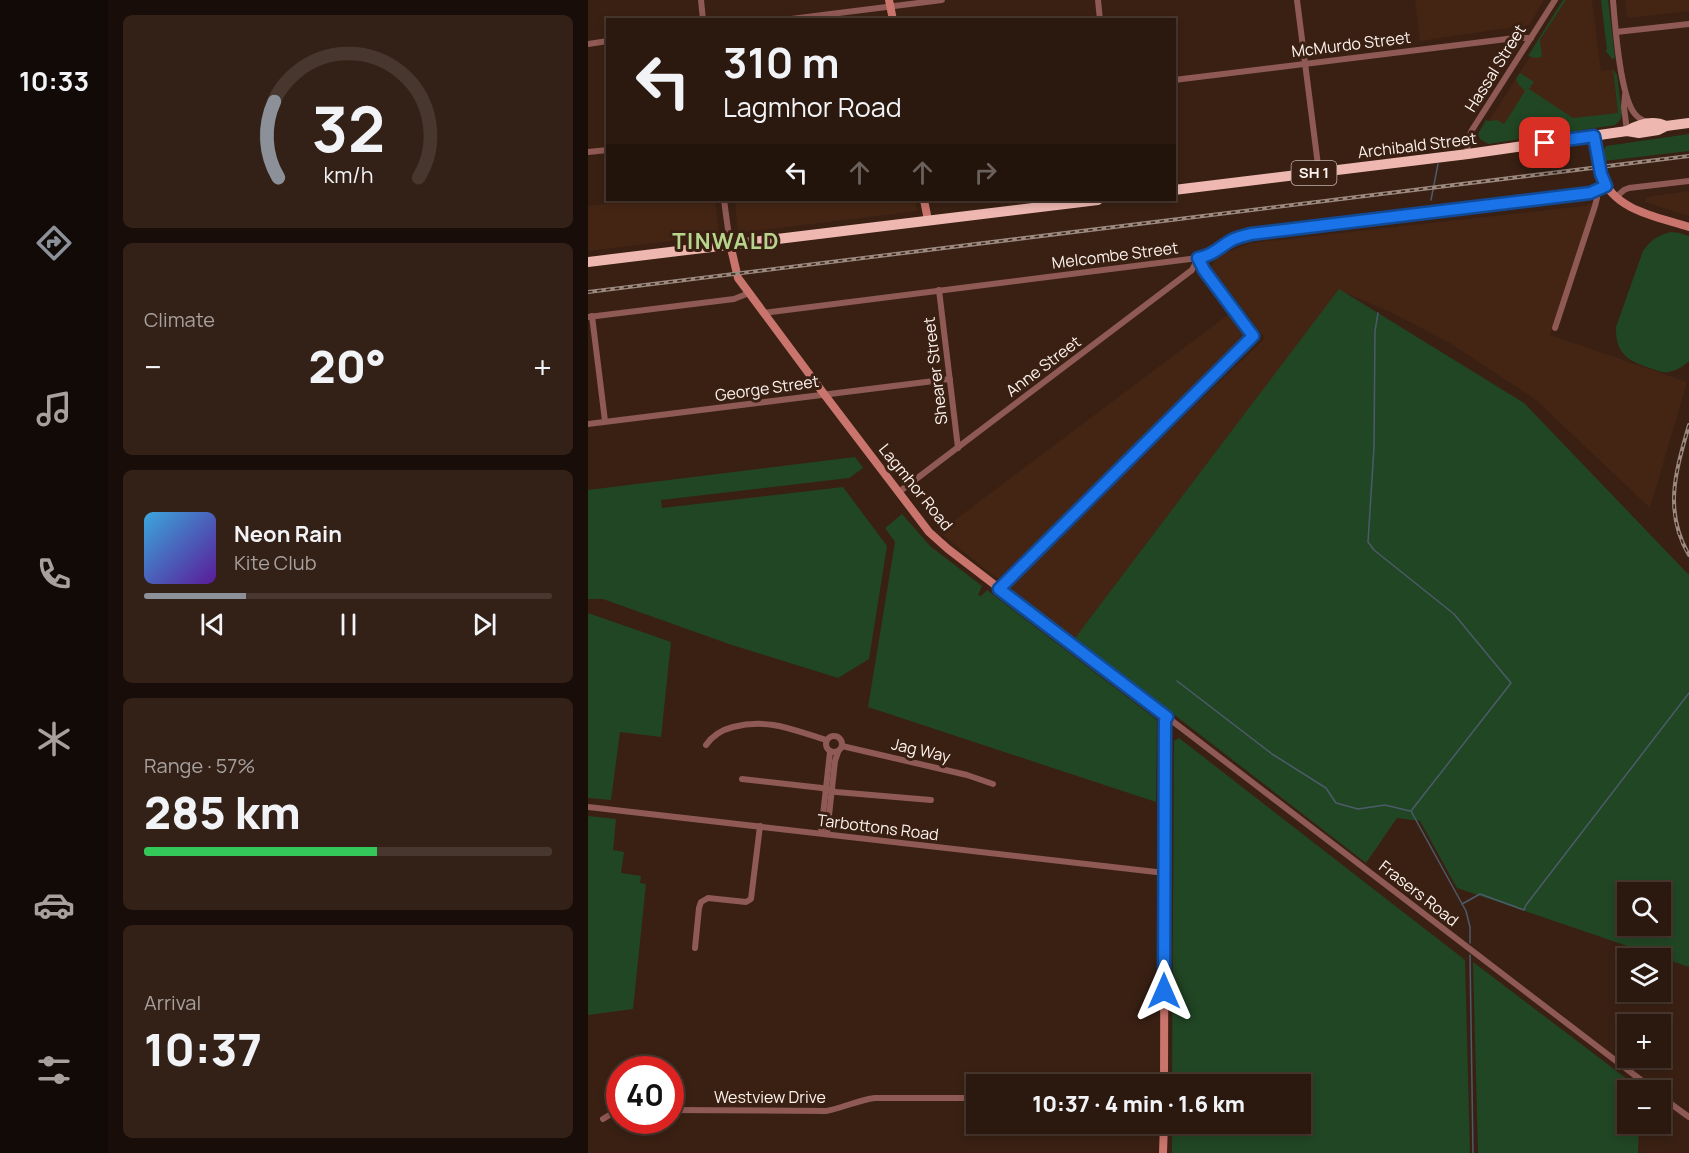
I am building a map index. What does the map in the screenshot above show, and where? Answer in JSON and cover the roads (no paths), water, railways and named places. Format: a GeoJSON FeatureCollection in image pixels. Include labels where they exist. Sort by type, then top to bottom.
{"type":"FeatureCollection","features":[{"type":"Feature","properties":{"kind":"highway","name":"Archibald Street"},"geometry":{"type":"LineString","coordinates":[[1627,131],[1637,125],[1658,122],[1666,126]]}},
{"type":"Feature","properties":{"kind":"highway","name":"SH 1"},"geometry":{"type":"LineString","coordinates":[[1666,126],[1689,123]]}},
{"type":"Feature","properties":{"kind":"highway","name":"Archibald Street"},"geometry":{"type":"LineString","coordinates":[[1176,190],[1468,154],[1627,131],[1649,132],[1666,126]]}},
{"type":"Feature","properties":{"kind":"highway"},"geometry":{"type":"LineString","coordinates":[[588,262],[1090,201]]}},
{"type":"Feature","properties":{"kind":"street"},"geometry":{"type":"LineString","coordinates":[[701,0],[703,18]]}},
{"type":"Feature","properties":{"kind":"street"},"geometry":{"type":"LineString","coordinates":[[795,18],[889,3],[942,0]]}},
{"type":"Feature","properties":{"kind":"street"},"geometry":{"type":"LineString","coordinates":[[1098,0],[1100,18]]}},
{"type":"Feature","properties":{"kind":"street"},"geometry":{"type":"LineString","coordinates":[[1297,0],[1319,173]]}},
{"type":"Feature","properties":{"kind":"street","name":"Hassal Street"},"geometry":{"type":"LineString","coordinates":[[1468,154],[1467,142],[1472,130],[1555,0]]}},
{"type":"Feature","properties":{"kind":"street"},"geometry":{"type":"LineString","coordinates":[[1613,0],[1625,91],[1635,115],[1651,123]]}},
{"type":"Feature","properties":{"kind":"street"},"geometry":{"type":"LineString","coordinates":[[889,3],[893,18]]}},
{"type":"Feature","properties":{"kind":"street"},"geometry":{"type":"LineString","coordinates":[[1616,32],[1689,24]]}},
{"type":"Feature","properties":{"kind":"street","name":"McMurdo Street"},"geometry":{"type":"LineString","coordinates":[[1176,80],[1515,38],[1531,38]]}},
{"type":"Feature","properties":{"kind":"street"},"geometry":{"type":"LineString","coordinates":[[588,44],[606,41]]}},
{"type":"Feature","properties":{"kind":"street"},"geometry":{"type":"LineString","coordinates":[[1625,91],[1627,131]]}},
{"type":"Feature","properties":{"kind":"street"},"geometry":{"type":"LineString","coordinates":[[1594,136],[1601,174],[1606,186],[1616,197],[1631,207],[1689,227]]}},
{"type":"Feature","properties":{"kind":"street"},"geometry":{"type":"LineString","coordinates":[[588,152],[606,150]]}},
{"type":"Feature","properties":{"kind":"street"},"geometry":{"type":"LineString","coordinates":[[1616,197],[1624,189],[1689,181]]}},
{"type":"Feature","properties":{"kind":"street","name":"Melcombe Street"},"geometry":{"type":"LineString","coordinates":[[763,313],[1198,258],[1208,256],[1234,239],[1251,234],[1596,191],[1606,186]]}},
{"type":"Feature","properties":{"kind":"street"},"geometry":{"type":"LineString","coordinates":[[1555,328],[1595,206],[1596,191]]}},
{"type":"Feature","properties":{"kind":"street"},"geometry":{"type":"LineString","coordinates":[[724,201],[730,244]]}},
{"type":"Feature","properties":{"kind":"street"},"geometry":{"type":"LineString","coordinates":[[924,201],[928,220]]}},
{"type":"Feature","properties":{"kind":"street","name":"Lagmhor Road"},"geometry":{"type":"LineString","coordinates":[[730,244],[736,274],[763,313],[918,519],[938,541],[1167,717]]}},
{"type":"Feature","properties":{"kind":"street"},"geometry":{"type":"LineString","coordinates":[[999,589],[1253,336],[1204,270],[1198,258]]}},
{"type":"Feature","properties":{"kind":"street","name":"Anne Street"},"geometry":{"type":"LineString","coordinates":[[899,492],[1192,270],[1198,258]]}},
{"type":"Feature","properties":{"kind":"street","name":"Shearer Street"},"geometry":{"type":"LineString","coordinates":[[939,290],[958,448]]}},
{"type":"Feature","properties":{"kind":"street"},"geometry":{"type":"LineString","coordinates":[[605,422],[590,316],[734,299],[749,293]]}},
{"type":"Feature","properties":{"kind":"street","name":"George Street"},"geometry":{"type":"LineString","coordinates":[[588,424],[950,380]]}},
{"type":"Feature","properties":{"kind":"street"},"geometry":{"type":"LineString","coordinates":[[1164,1074],[1165,721],[1167,717]]}},
{"type":"Feature","properties":{"kind":"street","name":"Frasers Road"},"geometry":{"type":"LineString","coordinates":[[1167,717],[1641,1080]]}},
{"type":"Feature","properties":{"kind":"street"},"geometry":{"type":"LineString","coordinates":[[706,745],[711,737],[729,728],[756,723],[777,725],[826,740]]}},
{"type":"Feature","properties":{"kind":"street"},"geometry":{"type":"LineString","coordinates":[[824,834],[830,752],[825,747],[829,737],[836,736],[842,742],[829,789]]}},
{"type":"Feature","properties":{"kind":"street"},"geometry":{"type":"LineString","coordinates":[[830,752],[840,749]]}},
{"type":"Feature","properties":{"kind":"street","name":"Jag Way"},"geometry":{"type":"LineString","coordinates":[[840,749],[967,775],[993,784]]}},
{"type":"Feature","properties":{"kind":"street"},"geometry":{"type":"LineString","coordinates":[[742,779],[931,800]]}},
{"type":"Feature","properties":{"kind":"street","name":"Tarbottons Road"},"geometry":{"type":"LineString","coordinates":[[588,807],[1165,873]]}},
{"type":"Feature","properties":{"kind":"street"},"geometry":{"type":"LineString","coordinates":[[695,948],[699,908],[703,900],[708,898],[746,902],[751,899],[760,826]]}},
{"type":"Feature","properties":{"kind":"street","name":"Westview Drive"},"geometry":{"type":"LineString","coordinates":[[684,1110],[826,1111],[840,1109],[864,1099],[966,1098]]}},
{"type":"Feature","properties":{"kind":"street"},"geometry":{"type":"LineString","coordinates":[[1671,1104],[1689,1118]]}},
{"type":"Feature","properties":{"kind":"street"},"geometry":{"type":"LineString","coordinates":[[1163,1153],[1164,1134]]}},
{"type":"Feature","properties":{"kind":"waterway"},"geometry":{"type":"LineString","coordinates":[[1431,200],[1438,164]]}},
{"type":"Feature","properties":{"kind":"waterway"},"geometry":{"type":"LineString","coordinates":[[1378,313],[1375,331],[1374,447],[1368,542],[1374,550],[1454,614],[1511,683],[1411,811],[1466,911],[1470,927],[1470,943]]}},
{"type":"Feature","properties":{"kind":"waterway"},"geometry":{"type":"LineString","coordinates":[[1177,681],[1272,754],[1326,788],[1336,803],[1358,809],[1385,805],[1410,811]]}},
{"type":"Feature","properties":{"kind":"waterway"},"geometry":{"type":"LineString","coordinates":[[1462,904],[1480,894],[1524,910],[1689,693]]}},
{"type":"Feature","properties":{"kind":"waterway"},"geometry":{"type":"LineString","coordinates":[[1470,955],[1473,1153]]}},
{"type":"Feature","properties":{"kind":"railway"},"geometry":{"type":"LineString","coordinates":[[588,292],[1689,156]]}},
{"type":"Feature","properties":{"kind":"railway"},"geometry":{"type":"LineString","coordinates":[[1689,425],[1674,490],[1676,522],[1689,555]]}},
{"type":"Feature","properties":{"kind":"district","name":"TINWALD"},"geometry":{"type":"Point","coordinates":[726,241]}}]}
